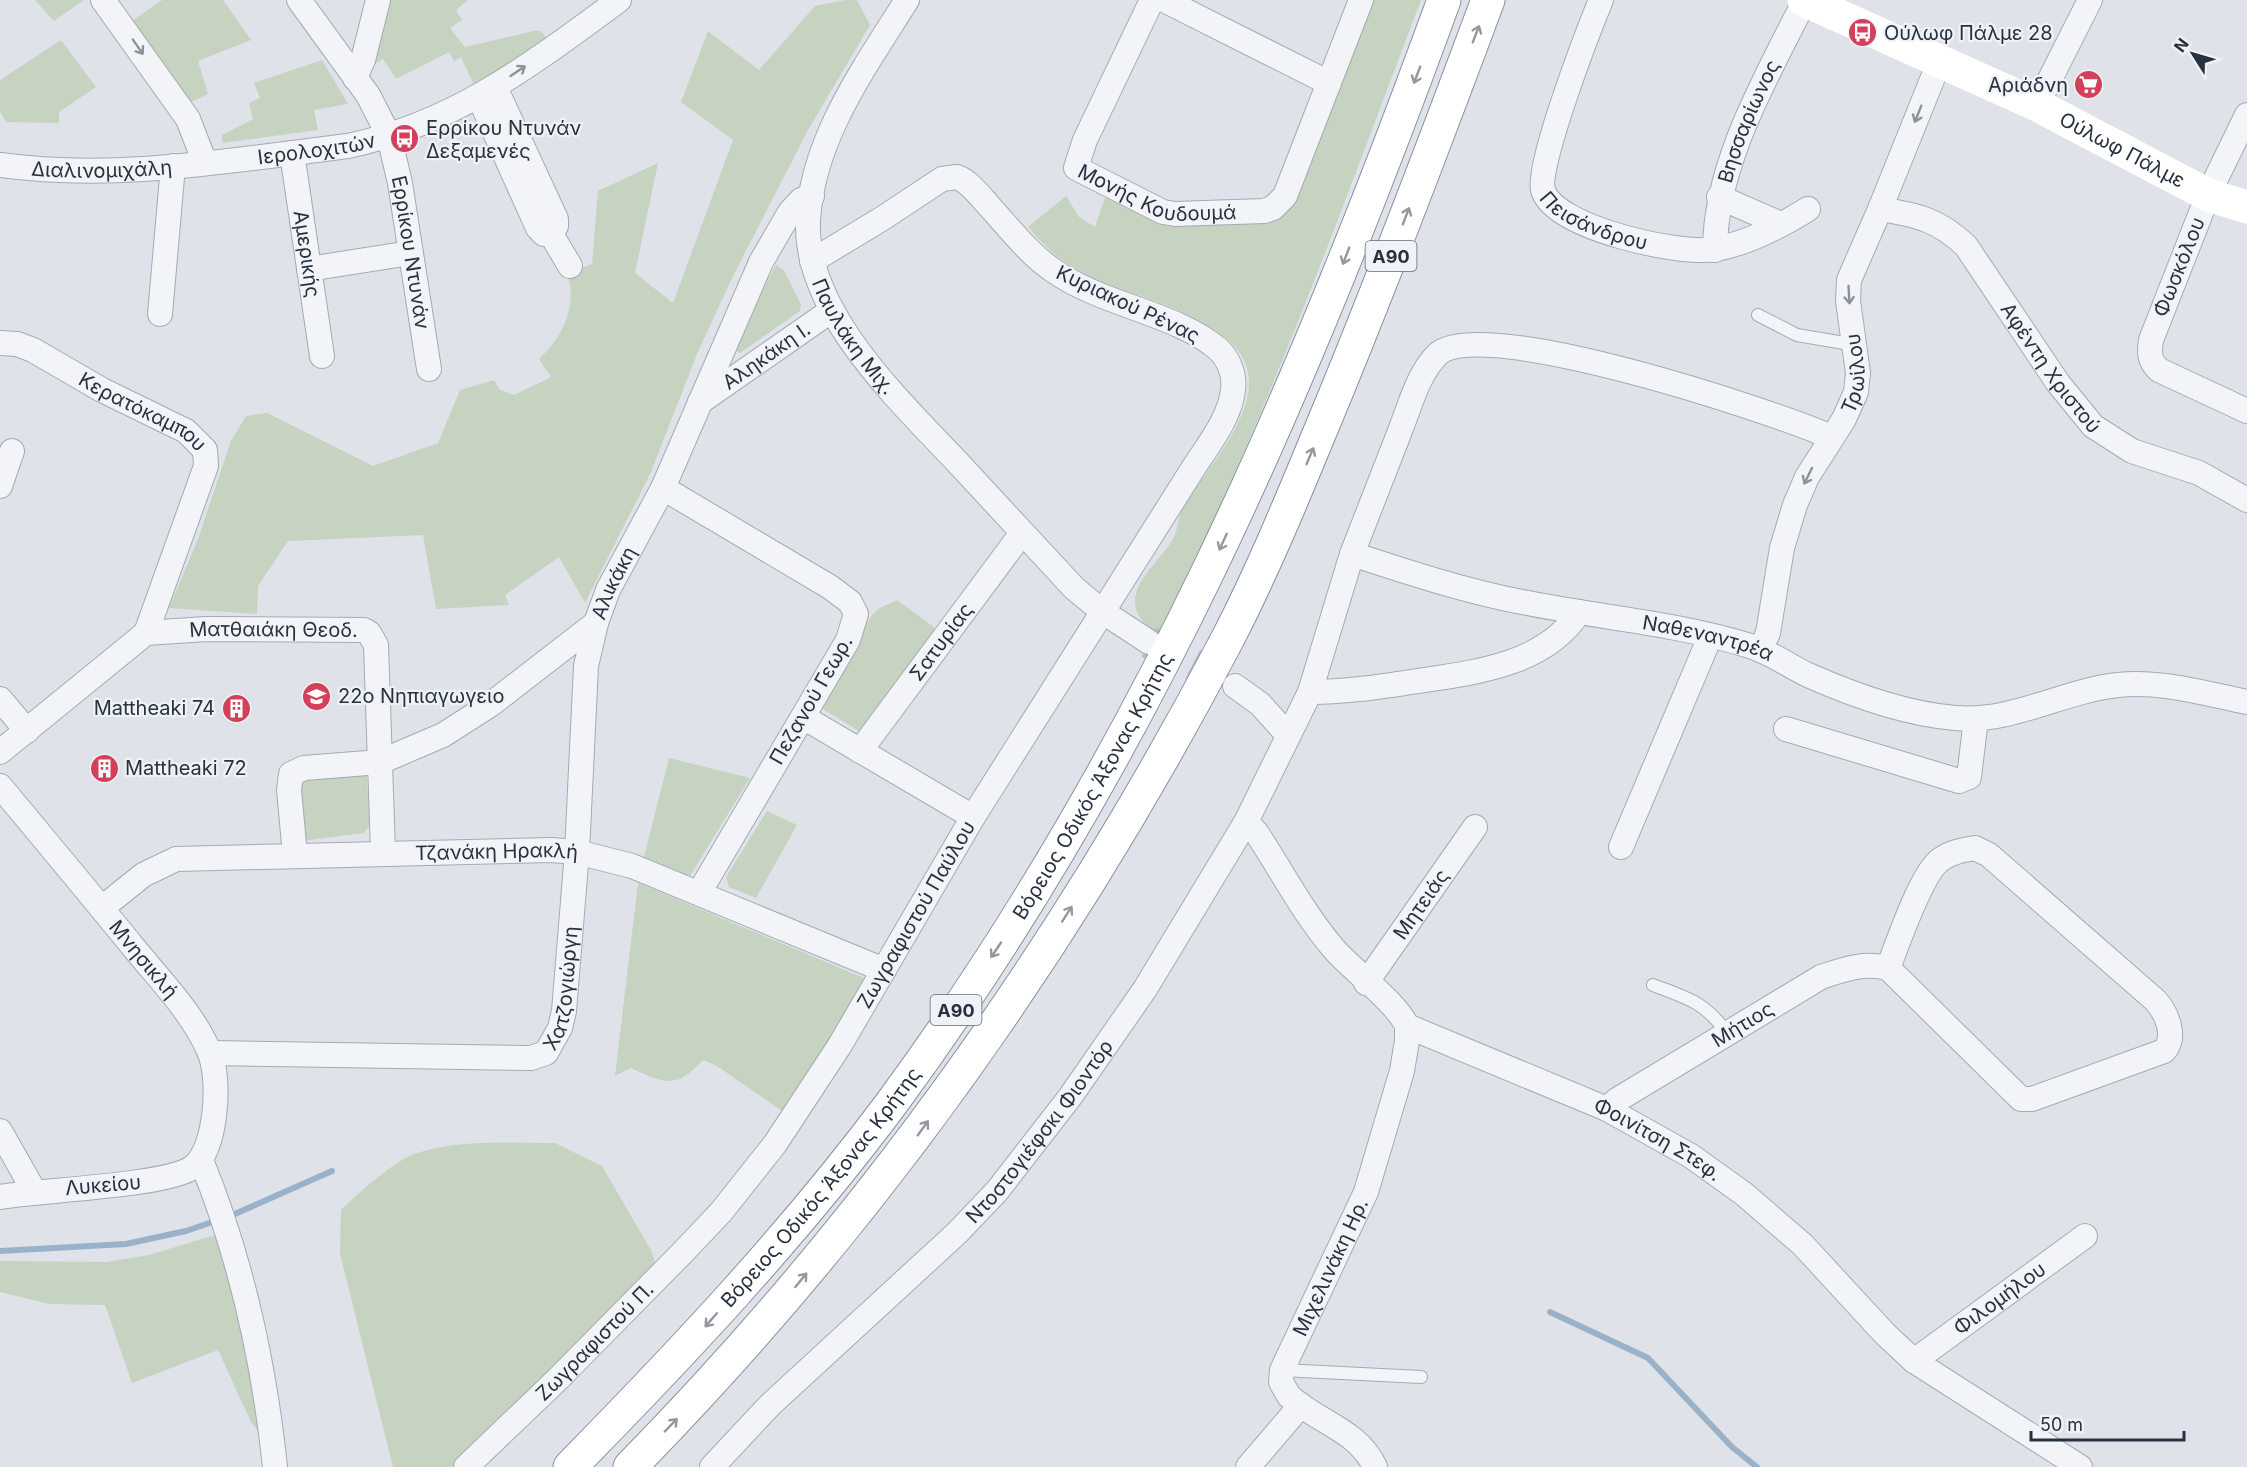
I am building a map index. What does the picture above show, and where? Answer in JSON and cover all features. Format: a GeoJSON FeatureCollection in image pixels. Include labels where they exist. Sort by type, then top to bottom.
{"type":"FeatureCollection","features":[{"type":"Feature","properties":{"kind":"main road","name":"Βόρειος Οδικός Άξονας Κρήτης"},"geometry":{"type":"LineString","coordinates":[[570,1467],[704,1329],[810,1206],[920,1063],[1061,849],[1149,691],[1248,489],[1322,319],[1444,0]]}},
{"type":"Feature","properties":{"kind":"main road","name":"Βόρειος Οδικός Άξονας Κρήτης"},"geometry":{"type":"LineString","coordinates":[[630,1467],[690,1406],[780,1305],[892,1169],[995,1026],[1137,804],[1229,635],[1287,509],[1367,319],[1488,0]]}},
{"type":"Feature","properties":{"kind":"main road","name":"Ούλωφ Πάλμε"},"geometry":{"type":"LineString","coordinates":[[1804,0],[2037,105],[2208,195],[2247,207]]}},
{"type":"Feature","properties":{"kind":"street"},"geometry":{"type":"LineString","coordinates":[[103,0],[188,120],[205,163]]}},
{"type":"Feature","properties":{"kind":"street","name":"Ερρίκου Ντυνάν"},"geometry":{"type":"LineString","coordinates":[[299,0],[368,95],[389,136],[400,183],[429,369]]}},
{"type":"Feature","properties":{"kind":"street"},"geometry":{"type":"LineString","coordinates":[[355,78],[363,60],[378,0]]}},
{"type":"Feature","properties":{"kind":"street","name":"Ιερολοχιτών"},"geometry":{"type":"LineString","coordinates":[[205,163],[348,146],[422,125],[487,92],[619,0]]}},
{"type":"Feature","properties":{"kind":"street","name":"Παυλάκη Μιχ."},"geometry":{"type":"LineString","coordinates":[[907,0],[836,119],[822,156],[808,223],[812,261],[832,310],[896,396],[1074,588],[1103,612],[1149,642]]}},
{"type":"Feature","properties":{"kind":"street","name":"Μονής Κουδουμά"},"geometry":{"type":"LineString","coordinates":[[1152,0],[1084,140],[1076,168],[1163,212],[1175,214],[1264,211],[1280,204],[1329,83]]}},
{"type":"Feature","properties":{"kind":"street"},"geometry":{"type":"LineString","coordinates":[[1164,0],[1329,83],[1361,0]]}},
{"type":"Feature","properties":{"kind":"street","name":"Πεισάνδρου"},"geometry":{"type":"LineString","coordinates":[[1601,0],[1582,46],[1543,167],[1541,178],[1546,196],[1556,208],[1569,216],[1652,245],[1684,251],[1714,250],[1781,224],[1808,209]]}},
{"type":"Feature","properties":{"kind":"street","name":"Βησσαρίωνος"},"geometry":{"type":"LineString","coordinates":[[1714,250],[1719,197],[1761,90],[1804,0]]}},
{"type":"Feature","properties":{"kind":"street"},"geometry":{"type":"LineString","coordinates":[[2037,105],[2090,0]]}},
{"type":"Feature","properties":{"kind":"street","name":"Τρωίλου"},"geometry":{"type":"LineString","coordinates":[[1760,650],[1768,633],[1782,548],[1795,505],[1807,477],[1844,419],[1856,392],[1858,373],[1856,345],[1848,301],[1848,280],[1880,209],[1940,60]]}},
{"type":"Feature","properties":{"kind":"street"},"geometry":{"type":"LineString","coordinates":[[487,92],[538,228],[544,234],[551,234],[570,266]]}},
{"type":"Feature","properties":{"kind":"street","name":"Φωσκόλου"},"geometry":{"type":"LineString","coordinates":[[2247,115],[2208,195],[2151,340],[2150,357],[2158,370],[2247,411]]}},
{"type":"Feature","properties":{"kind":"street","name":"Αμερικής"},"geometry":{"type":"LineString","coordinates":[[292,153],[322,356]]}},
{"type":"Feature","properties":{"kind":"street","name":"Διαλινομιχάλη"},"geometry":{"type":"LineString","coordinates":[[0,165],[79,172],[205,163]]}},
{"type":"Feature","properties":{"kind":"street"},"geometry":{"type":"LineString","coordinates":[[160,314],[174,166]]}},
{"type":"Feature","properties":{"kind":"street","name":"Κυριακού Ρένας"},"geometry":{"type":"LineString","coordinates":[[812,261],[884,218],[942,179],[957,177],[968,184],[1044,264],[1070,281],[1208,342],[1228,362],[1233,379]]}},
{"type":"Feature","properties":{"kind":"street","name":"Αλικάκη"},"geometry":{"type":"LineString","coordinates":[[295,855],[289,790],[291,774],[304,768],[380,762],[443,735],[466,722],[596,623],[608,590],[663,488],[741,303],[773,238],[797,204],[812,196]]}},
{"type":"Feature","properties":{"kind":"street"},"geometry":{"type":"LineString","coordinates":[[1719,197],[1781,224]]}},
{"type":"Feature","properties":{"kind":"street","name":"Αφέντη Χριστού"},"geometry":{"type":"LineString","coordinates":[[1880,209],[1923,217],[1953,234],[1966,246],[2069,399],[2102,433],[2132,451],[2208,477],[2247,500]]}},
{"type":"Feature","properties":{"kind":"street"},"geometry":{"type":"LineString","coordinates":[[309,269],[410,253]]}},
{"type":"Feature","properties":{"kind":"street","name":"Αληκάκη Ι."},"geometry":{"type":"LineString","coordinates":[[700,402],[832,310]]}},
{"type":"Feature","properties":{"kind":"street","name":"Κερατόκαμπου"},"geometry":{"type":"LineString","coordinates":[[0,343],[17,344],[33,350],[102,390],[186,431],[205,450],[206,466],[146,633]]}},
{"type":"Feature","properties":{"kind":"street"},"geometry":{"type":"LineString","coordinates":[[1235,686],[1260,704],[1288,735],[1310,692],[1352,554],[1420,383],[1438,354],[1451,346],[1475,343],[1503,345],[1674,383],[1786,417],[1831,437]]}},
{"type":"Feature","properties":{"kind":"street","name":"Ζωγραφιστού Παύλου"},"geometry":{"type":"LineString","coordinates":[[721,1212],[769,1153],[798,1110],[973,818],[1218,427],[1231,398],[1233,379]]}},
{"type":"Feature","properties":{"kind":"street"},"geometry":{"type":"LineString","coordinates":[[0,486],[12,451]]}},
{"type":"Feature","properties":{"kind":"street","name":"Πεζανού Γεωρ."},"geometry":{"type":"LineString","coordinates":[[663,488],[830,587],[850,602],[854,609],[855,621],[848,640],[699,893]]}},
{"type":"Feature","properties":{"kind":"street","name":"Σατυρίας"},"geometry":{"type":"LineString","coordinates":[[860,751],[1022,533]]}},
{"type":"Feature","properties":{"kind":"street","name":"Ναθεναντρέα"},"geometry":{"type":"LineString","coordinates":[[1352,554],[1520,602],[1710,637],[1760,650],[1811,676],[1879,701],[1918,712],[1976,719],[2004,716],[2119,685],[2157,686],[2247,702]]}},
{"type":"Feature","properties":{"kind":"street"},"geometry":{"type":"LineString","coordinates":[[1310,692],[1368,689],[1475,673],[1500,666],[1531,652],[1560,634],[1579,612]]}},
{"type":"Feature","properties":{"kind":"street","name":"Χατζογιώργη"},"geometry":{"type":"LineString","coordinates":[[210,1053],[531,1059],[546,1053],[560,1028],[564,1011],[577,852],[586,666],[596,623]]}},
{"type":"Feature","properties":{"kind":"street","name":"Ματθαιάκη Θεοδ."},"geometry":{"type":"LineString","coordinates":[[146,633],[217,629],[364,630],[369,633],[376,645],[384,852]]}},
{"type":"Feature","properties":{"kind":"street"},"geometry":{"type":"LineString","coordinates":[[0,752],[146,633]]}},
{"type":"Feature","properties":{"kind":"street"},"geometry":{"type":"LineString","coordinates":[[1621,847],[1710,637]]}},
{"type":"Feature","properties":{"kind":"street"},"geometry":{"type":"LineString","coordinates":[[0,699],[27,731]]}},
{"type":"Feature","properties":{"kind":"street"},"geometry":{"type":"LineString","coordinates":[[803,717],[973,818]]}},
{"type":"Feature","properties":{"kind":"street"},"geometry":{"type":"LineString","coordinates":[[1786,729],[1959,782],[1969,777],[1976,719]]}},
{"type":"Feature","properties":{"kind":"street","name":"Ντοστογιέφσκι Φιοντόρ"},"geometry":{"type":"LineString","coordinates":[[712,1467],[737,1456],[770,1406],[884,1302],[997,1191],[1070,1097],[1145,989],[1246,822],[1288,735]]}},
{"type":"Feature","properties":{"kind":"street","name":"Μνησικλή"},"geometry":{"type":"LineString","coordinates":[[0,786],[180,1004],[210,1053],[214,1106],[208,1146],[201,1160]]}},
{"type":"Feature","properties":{"kind":"street"},"geometry":{"type":"LineString","coordinates":[[1246,822],[1261,840],[1314,924],[1366,982],[1398,1010],[1407,1026]]}},
{"type":"Feature","properties":{"kind":"street","name":"Μητειάς"},"geometry":{"type":"LineString","coordinates":[[1366,982],[1475,827]]}},
{"type":"Feature","properties":{"kind":"street","name":"Τζανάκη Ηρακλή"},"geometry":{"type":"LineString","coordinates":[[102,908],[143,875],[176,859],[520,848],[577,852],[632,866],[884,970]]}},
{"type":"Feature","properties":{"kind":"street"},"geometry":{"type":"LineString","coordinates":[[1975,848],[1989,855],[2150,995],[2164,1013],[2170,1043],[2160,1053],[2032,1099],[2021,1099],[1888,968],[1925,879],[1939,861],[1957,851],[1975,848]]}},
{"type":"Feature","properties":{"kind":"street","name":"Μήτιος"},"geometry":{"type":"LineString","coordinates":[[1607,1109],[1821,977],[1858,965],[1888,968]]}},
{"type":"Feature","properties":{"kind":"street","name":"Φοινίτση Στεφ."},"geometry":{"type":"LineString","coordinates":[[1407,1026],[1607,1109],[1691,1156],[1766,1212],[1820,1261],[1885,1334],[1914,1361],[2080,1467]]}},
{"type":"Feature","properties":{"kind":"street","name":"Μιχελινάκη Ηρ."},"geometry":{"type":"LineString","coordinates":[[1282,1370],[1307,1312],[1341,1247],[1377,1161],[1406,1056],[1407,1026]]}},
{"type":"Feature","properties":{"kind":"street"},"geometry":{"type":"LineString","coordinates":[[0,1131],[34,1191]]}},
{"type":"Feature","properties":{"kind":"street"},"geometry":{"type":"LineString","coordinates":[[201,1160],[224,1218],[237,1263],[265,1386],[275,1467]]}},
{"type":"Feature","properties":{"kind":"street","name":"Λυκείου"},"geometry":{"type":"LineString","coordinates":[[0,1197],[34,1191],[174,1176],[191,1169],[201,1160]]}},
{"type":"Feature","properties":{"kind":"street","name":"Ζωγραφιστού Π."},"geometry":{"type":"LineString","coordinates":[[466,1467],[559,1378],[721,1212]]}},
{"type":"Feature","properties":{"kind":"street","name":"Φιλομήλου"},"geometry":{"type":"LineString","coordinates":[[1914,1361],[2085,1236]]}},
{"type":"Feature","properties":{"kind":"street"},"geometry":{"type":"LineString","coordinates":[[1282,1370],[1283,1386],[1301,1405],[1358,1443],[1375,1467]]}},
{"type":"Feature","properties":{"kind":"street"},"geometry":{"type":"LineString","coordinates":[[1248,1467],[1301,1405]]}},
{"type":"Feature","properties":{"kind":"lane"},"geometry":{"type":"LineString","coordinates":[[1758,315],[1797,335],[1856,345]]}},
{"type":"Feature","properties":{"kind":"lane"},"geometry":{"type":"LineString","coordinates":[[1653,985],[1696,1001],[1715,1015],[1727,1033]]}},
{"type":"Feature","properties":{"kind":"lane"},"geometry":{"type":"LineString","coordinates":[[1282,1370],[1421,1377]]}},
{"type":"Feature","properties":{"kind":"green space"},"geometry":{"type":"Polygon","coordinates":[[[35,0],[84,0],[54,21],[35,0]]]}},
{"type":"Feature","properties":{"kind":"green space"},"geometry":{"type":"Polygon","coordinates":[[[162,0],[223,0],[251,40],[198,61],[208,94],[187,104],[129,23],[162,0]]]}},
{"type":"Feature","properties":{"kind":"green space"},"geometry":{"type":"Polygon","coordinates":[[[387,0],[468,0],[456,10],[462,20],[450,28],[465,47],[533,31],[541,31],[546,38],[544,42],[474,85],[461,57],[454,61],[449,52],[396,79],[383,59],[372,66],[387,0]]]}},
{"type":"Feature","properties":{"kind":"green space"},"geometry":{"type":"Polygon","coordinates":[[[857,0],[870,25],[808,130],[733,276],[697,354],[651,472],[585,603],[559,557],[505,595],[509,605],[436,609],[423,535],[288,541],[258,586],[257,614],[169,608],[198,539],[231,441],[246,416],[267,413],[373,466],[438,443],[460,390],[494,380],[500,390],[514,395],[551,377],[539,359],[555,341],[566,320],[571,297],[567,274],[592,264],[598,191],[658,163],[635,273],[673,303],[733,140],[681,102],[708,31],[759,70],[815,6],[857,0]]]}},
{"type":"Feature","properties":{"kind":"green space"},"geometry":{"type":"Polygon","coordinates":[[[1373,0],[1421,0],[1267,398],[1198,553],[1160,630],[1155,634],[1142,620],[1136,608],[1135,596],[1147,573],[1173,539],[1184,505],[1225,446],[1242,414],[1249,382],[1244,360],[1230,342],[1210,326],[1184,313],[1087,275],[1054,254],[1028,227],[1066,196],[1079,217],[1095,227],[1105,198],[1267,217],[1364,24],[1373,0]]]}},
{"type":"Feature","properties":{"kind":"green space"},"geometry":{"type":"Polygon","coordinates":[[[61,40],[96,87],[59,112],[59,123],[6,122],[0,112],[0,80],[61,40]]]}},
{"type":"Feature","properties":{"kind":"green space"},"geometry":{"type":"Polygon","coordinates":[[[322,60],[348,104],[314,110],[318,130],[222,143],[222,135],[253,119],[249,103],[260,98],[254,83],[322,60]]]}},
{"type":"Feature","properties":{"kind":"green space"},"geometry":{"type":"Polygon","coordinates":[[[776,265],[784,270],[801,305],[800,311],[740,353],[734,349],[734,343],[776,265]]]}},
{"type":"Feature","properties":{"kind":"green space"},"geometry":{"type":"Polygon","coordinates":[[[897,600],[938,630],[859,731],[821,708],[819,704],[870,618],[878,609],[897,600]]]}},
{"type":"Feature","properties":{"kind":"green space"},"geometry":{"type":"Polygon","coordinates":[[[669,758],[750,778],[690,876],[644,857],[669,758]]]}},
{"type":"Feature","properties":{"kind":"green space"},"geometry":{"type":"Polygon","coordinates":[[[366,769],[370,825],[364,833],[301,841],[296,784],[302,777],[366,769]]]}},
{"type":"Feature","properties":{"kind":"green space"},"geometry":{"type":"Polygon","coordinates":[[[767,811],[797,825],[756,898],[729,887],[726,877],[767,811]]]}},
{"type":"Feature","properties":{"kind":"green space"},"geometry":{"type":"Polygon","coordinates":[[[638,883],[864,978],[816,1065],[785,1113],[717,1066],[703,1060],[686,1076],[670,1081],[653,1078],[631,1068],[615,1076],[638,883]]]}},
{"type":"Feature","properties":{"kind":"green space"},"geometry":{"type":"Polygon","coordinates":[[[555,1143],[602,1166],[652,1252],[655,1264],[453,1467],[393,1467],[340,1254],[341,1210],[386,1171],[414,1154],[466,1144],[555,1143]]]}},
{"type":"Feature","properties":{"kind":"green space"},"geometry":{"type":"Polygon","coordinates":[[[218,1234],[231,1276],[262,1436],[251,1422],[218,1350],[132,1383],[105,1305],[49,1304],[0,1292],[0,1261],[106,1262],[149,1255],[218,1234]]]}},
{"type":"Feature","properties":{"kind":"waterway"},"geometry":{"type":"LineString","coordinates":[[228,1217],[332,1171]]}},
{"type":"Feature","properties":{"kind":"waterway"},"geometry":{"type":"LineString","coordinates":[[0,1251],[126,1244],[186,1231],[218,1220]]}},
{"type":"Feature","properties":{"kind":"waterway"},"geometry":{"type":"LineString","coordinates":[[1550,1312],[1648,1358],[1732,1447],[1757,1467]]}},
{"type":"Feature","properties":{"kind":"tunnel"},"geometry":{"type":"LineString","coordinates":[[1149,642],[1235,686]]}},
{"type":"Feature","properties":{"kind":"place","name":"Ούλωφ Πάλμε 28"},"geometry":{"type":"Point","coordinates":[1863,33]}},
{"type":"Feature","properties":{"kind":"place","name":"Αριάδνη"},"geometry":{"type":"Point","coordinates":[2089,85]}},
{"type":"Feature","properties":{"kind":"place","name":"Ερρίκου Ντυνάν Δεξαμενές"},"geometry":{"type":"Point","coordinates":[405,139]}},
{"type":"Feature","properties":{"kind":"place","name":"22ο Νηπιαγωγειο"},"geometry":{"type":"Point","coordinates":[317,696]}},
{"type":"Feature","properties":{"kind":"place","name":"Mattheaki 74"},"geometry":{"type":"Point","coordinates":[236,708]}},
{"type":"Feature","properties":{"kind":"place","name":"Mattheaki 72"},"geometry":{"type":"Point","coordinates":[104,768]}}]}
